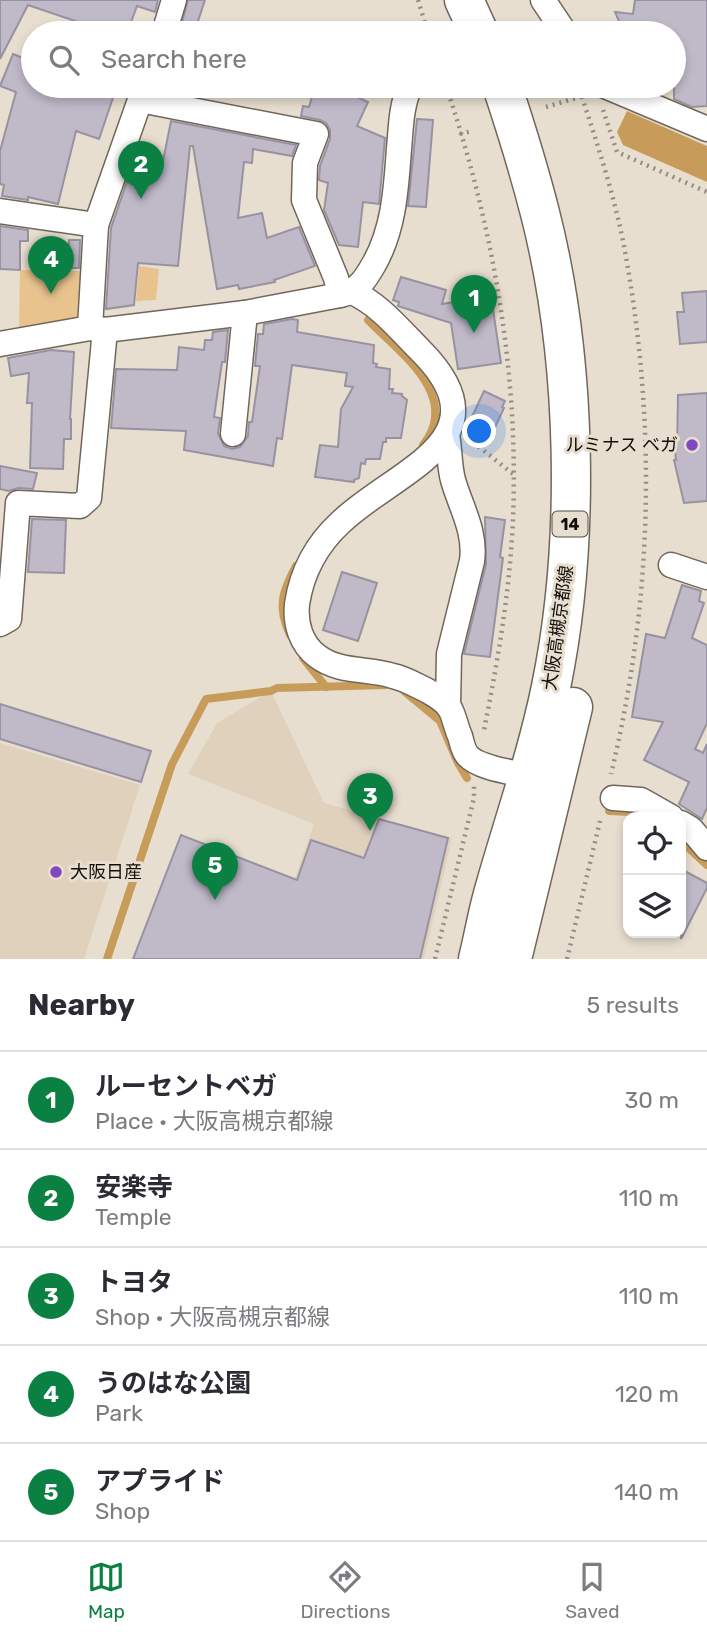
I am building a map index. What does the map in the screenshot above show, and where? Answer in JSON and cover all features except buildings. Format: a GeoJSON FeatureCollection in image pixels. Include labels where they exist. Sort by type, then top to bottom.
{"type":"FeatureCollection","features":[{"type":"Feature","properties":{"kind":"main road"},"geometry":{"type":"LineString","coordinates":[[464,0],[474,21]]}},
{"type":"Feature","properties":{"kind":"main road"},"geometry":{"type":"LineString","coordinates":[[486,0],[495,21]]}},
{"type":"Feature","properties":{"kind":"main road","name":"大阪高槻京都線"},"geometry":{"type":"LineString","coordinates":[[478,959],[494,890],[549,698],[561,625],[571,494],[569,421],[562,338],[541,215],[506,98]]}},
{"type":"Feature","properties":{"kind":"main road","name":"大阪高槻京都線"},"geometry":{"type":"LineString","coordinates":[[512,959],[575,698],[588,611],[596,481],[596,432],[585,313],[575,254],[534,98]]}},
{"type":"Feature","properties":{"kind":"street"},"geometry":{"type":"LineString","coordinates":[[168,21],[174,0]]}},
{"type":"Feature","properties":{"kind":"street"},"geometry":{"type":"LineString","coordinates":[[543,0],[557,21]]}},
{"type":"Feature","properties":{"kind":"street"},"geometry":{"type":"LineString","coordinates":[[0,624],[9,619],[18,503],[80,506],[89,498],[97,329],[96,225],[139,98]]}},
{"type":"Feature","properties":{"kind":"street"},"geometry":{"type":"LineString","coordinates":[[169,98],[316,134],[305,163],[304,200],[336,278],[346,294],[370,300],[435,365],[450,394],[449,430],[453,480],[471,531],[473,546],[472,561],[449,654],[448,706],[466,755],[477,763],[527,776]]}},
{"type":"Feature","properties":{"kind":"street"},"geometry":{"type":"LineString","coordinates":[[0,344],[97,329],[245,313],[346,294],[365,281],[385,244],[393,206],[402,109],[406,98]]}},
{"type":"Feature","properties":{"kind":"street"},"geometry":{"type":"LineString","coordinates":[[605,98],[707,130]]}},
{"type":"Feature","properties":{"kind":"street"},"geometry":{"type":"LineString","coordinates":[[0,211],[96,225]]}},
{"type":"Feature","properties":{"kind":"street"},"geometry":{"type":"LineString","coordinates":[[233,434],[245,313]]}},
{"type":"Feature","properties":{"kind":"street"},"geometry":{"type":"LineString","coordinates":[[448,706],[420,686],[393,675],[338,667],[326,662],[316,655],[301,635],[296,610],[307,567],[324,540],[373,495],[435,452],[449,430]]}},
{"type":"Feature","properties":{"kind":"street"},"geometry":{"type":"LineString","coordinates":[[671,565],[707,577]]}},
{"type":"Feature","properties":{"kind":"street"},"geometry":{"type":"LineString","coordinates":[[608,796],[641,800],[662,812]]}},
{"type":"Feature","properties":{"kind":"path"},"geometry":{"type":"LineString","coordinates":[[418,0],[424,21]]}},
{"type":"Feature","properties":{"kind":"path"},"geometry":{"type":"LineString","coordinates":[[567,959],[608,796],[630,682],[646,532],[647,461],[643,372],[624,244],[583,98]]}},
{"type":"Feature","properties":{"kind":"path"},"geometry":{"type":"LineString","coordinates":[[600,98],[617,152],[707,192]]}},
{"type":"Feature","properties":{"kind":"path"},"geometry":{"type":"LineString","coordinates":[[460,134],[472,131]]}},
{"type":"Feature","properties":{"kind":"path"},"geometry":{"type":"LineString","coordinates":[[449,430],[514,475]]}},
{"type":"Feature","properties":{"kind":"shaded area"},"geometry":{"type":"Polygon","coordinates":[[[627,111],[707,146],[707,182],[623,145],[617,132],[627,111]]]}},
{"type":"Feature","properties":{"kind":"shaded area"},"geometry":{"type":"Polygon","coordinates":[[[139,266],[159,269],[156,300],[136,301],[139,266]]]}},
{"type":"Feature","properties":{"kind":"shaded area"},"geometry":{"type":"Polygon","coordinates":[[[20,270],[83,271],[80,316],[75,320],[19,331],[20,270]]]}},
{"type":"Feature","properties":{"kind":"shaded area"},"geometry":{"type":"Polygon","coordinates":[[[271,691],[324,803],[452,838],[424,959],[266,959],[314,824],[188,774],[217,723],[271,691]]]}},
{"type":"Feature","properties":{"kind":"shaded area","name":"大阪日産"},"geometry":{"type":"Polygon","coordinates":[[[0,743],[140,785],[84,959],[0,959],[0,743]]]}},
{"type":"Feature","properties":{"kind":"waterway"},"geometry":{"type":"LineString","coordinates":[[368,320],[410,361],[431,393],[435,409],[433,427],[423,445]]}},
{"type":"Feature","properties":{"kind":"waterway"},"geometry":{"type":"LineString","coordinates":[[290,635],[282,608],[287,584],[296,566]]}},
{"type":"Feature","properties":{"kind":"waterway"},"geometry":{"type":"LineString","coordinates":[[303,658],[326,687]]}},
{"type":"Feature","properties":{"kind":"waterway"},"geometry":{"type":"LineString","coordinates":[[107,959],[172,764],[206,699],[277,688],[387,685]]}},
{"type":"Feature","properties":{"kind":"waterway"},"geometry":{"type":"LineString","coordinates":[[405,692],[440,721],[467,778]]}},
{"type":"Feature","properties":{"kind":"waterway"},"geometry":{"type":"LineString","coordinates":[[609,811],[630,812]]}},
{"type":"Feature","properties":{"kind":"waterway"},"geometry":{"type":"LineString","coordinates":[[686,846],[707,865]]}},
{"type":"Feature","properties":{"kind":"place","name":"安楽寺"},"geometry":{"type":"Point","coordinates":[141,199]}},
{"type":"Feature","properties":{"kind":"place","name":"うのはな公園"},"geometry":{"type":"Point","coordinates":[51,294]}},
{"type":"Feature","properties":{"kind":"place","name":"ルーセントベガ"},"geometry":{"type":"Point","coordinates":[474,333]}},
{"type":"Feature","properties":{"kind":"place","name":"ルミナス ベガ"},"geometry":{"type":"Point","coordinates":[692,445]}},
{"type":"Feature","properties":{"kind":"place","name":"トヨタ"},"geometry":{"type":"Point","coordinates":[370,831]}},
{"type":"Feature","properties":{"kind":"place","name":"大阪日産"},"geometry":{"type":"Point","coordinates":[56,872]}},
{"type":"Feature","properties":{"kind":"place","name":"アプライド"},"geometry":{"type":"Point","coordinates":[215,900]}}]}
